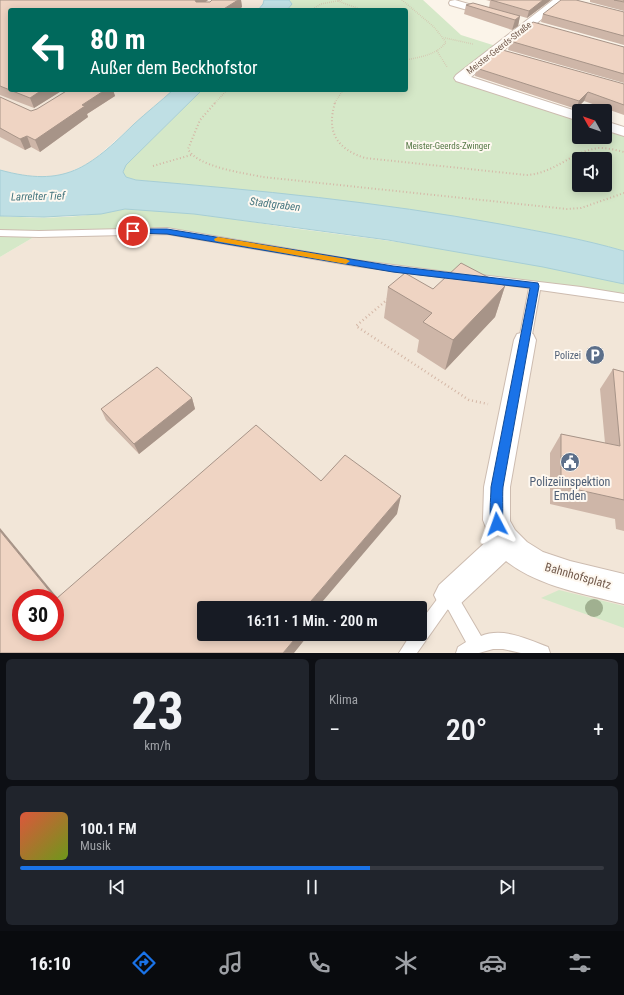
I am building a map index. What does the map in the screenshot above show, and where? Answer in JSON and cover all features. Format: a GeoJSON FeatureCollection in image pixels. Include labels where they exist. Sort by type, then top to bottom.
{"type":"FeatureCollection","features":[{"type":"Feature","properties":{"kind":"street","name":"Meister-Geerds-Straße"},"geometry":{"type":"LineString","coordinates":[[560,0],[461,78],[572,114]]}},
{"type":"Feature","properties":{"kind":"street"},"geometry":{"type":"LineString","coordinates":[[454,3],[502,16]]}},
{"type":"Feature","properties":{"kind":"street"},"geometry":{"type":"LineString","coordinates":[[515,20],[543,28]]}},
{"type":"Feature","properties":{"kind":"street"},"geometry":{"type":"LineString","coordinates":[[495,51],[514,55]]}},
{"type":"Feature","properties":{"kind":"street"},"geometry":{"type":"LineString","coordinates":[[612,128],[624,132]]}},
{"type":"Feature","properties":{"kind":"street","name":"Bahnhofsplatz"},"geometry":{"type":"LineString","coordinates":[[525,340],[497,487],[497,524],[507,541],[520,553],[538,564],[562,574],[624,589]]}},
{"type":"Feature","properties":{"kind":"street"},"geometry":{"type":"LineString","coordinates":[[449,595],[507,541]]}},
{"type":"Feature","properties":{"kind":"lane"},"geometry":{"type":"LineString","coordinates":[[0,233],[39,234],[167,231],[393,269],[581,291],[624,298]]}},
{"type":"Feature","properties":{"kind":"lane"},"geometry":{"type":"LineString","coordinates":[[525,340],[535,286]]}},
{"type":"Feature","properties":{"kind":"lane"},"geometry":{"type":"LineString","coordinates":[[449,595],[470,649],[495,640],[515,643],[542,653]]}},
{"type":"Feature","properties":{"kind":"lane"},"geometry":{"type":"LineString","coordinates":[[407,653],[449,595]]}},
{"type":"Feature","properties":{"kind":"path"},"geometry":{"type":"LineString","coordinates":[[337,0],[357,8]]}},
{"type":"Feature","properties":{"kind":"path"},"geometry":{"type":"LineString","coordinates":[[314,8],[321,4],[342,0]]}},
{"type":"Feature","properties":{"kind":"path"},"geometry":{"type":"LineString","coordinates":[[402,0],[445,38],[495,51]]}},
{"type":"Feature","properties":{"kind":"path"},"geometry":{"type":"LineString","coordinates":[[408,59],[437,51],[446,44],[445,38]]}},
{"type":"Feature","properties":{"kind":"path"},"geometry":{"type":"LineString","coordinates":[[225,92],[216,101],[197,126],[188,149],[191,155],[199,160],[233,171],[263,177],[567,209],[581,208],[624,193]]}},
{"type":"Feature","properties":{"kind":"path"},"geometry":{"type":"LineString","coordinates":[[341,92],[334,101],[332,131],[334,137],[344,149],[361,157],[520,176],[534,175],[545,172],[572,157],[593,149],[607,149],[624,152]]}},
{"type":"Feature","properties":{"kind":"path"},"geometry":{"type":"LineString","coordinates":[[153,166],[191,155]]}},
{"type":"Feature","properties":{"kind":"path"},"geometry":{"type":"LineString","coordinates":[[390,297],[356,326],[469,400],[512,411]]}},
{"type":"Feature","properties":{"kind":"shaded area"},"geometry":{"type":"Polygon","coordinates":[[[0,0],[264,0],[260,8],[8,8],[8,92],[171,92],[91,162],[63,175],[38,177],[23,176],[0,170],[0,0]]]}},
{"type":"Feature","properties":{"kind":"shaded area"},"geometry":{"type":"Polygon","coordinates":[[[167,231],[624,298],[624,653],[0,653],[0,257],[39,234],[167,231]]]}},
{"type":"Feature","properties":{"kind":"green space","name":"Meister-Geerds-Zwinger"},"geometry":{"type":"Polygon","coordinates":[[[289,0],[423,0],[461,35],[499,47],[461,77],[572,115],[572,144],[612,144],[612,128],[624,132],[624,251],[549,233],[457,217],[274,193],[136,180],[126,177],[123,173],[126,165],[200,92],[408,92],[408,8],[289,8],[292,4],[289,0]]]}},
{"type":"Feature","properties":{"kind":"green space"},"geometry":{"type":"Polygon","coordinates":[[[125,209],[169,211],[213,216],[504,258],[584,274],[624,284],[624,298],[426,273],[167,231],[39,234],[0,257],[0,216],[63,217],[125,209]]]}},
{"type":"Feature","properties":{"kind":"green space"},"geometry":{"type":"Polygon","coordinates":[[[559,590],[624,606],[624,628],[541,598],[559,590]]]}},
{"type":"Feature","properties":{"kind":"water"},"geometry":{"type":"Polygon","coordinates":[[[264,0],[289,0],[292,4],[289,8],[260,8],[264,0]]]}},
{"type":"Feature","properties":{"kind":"water"},"geometry":{"type":"Polygon","coordinates":[[[171,92],[200,92],[126,165],[123,172],[126,177],[136,180],[227,188],[410,209],[578,239],[624,251],[624,284],[543,267],[388,240],[194,214],[125,209],[101,214],[44,217],[0,216],[0,170],[42,177],[59,175],[74,170],[89,163],[171,92]]]}},
{"type":"Feature","properties":{"kind":"building"},"geometry":{"type":"Polygon","coordinates":[[[0,0],[195,0],[196,2],[210,2],[212,0],[238,0],[225,8],[8,8],[8,89],[0,86],[0,0]]]}},
{"type":"Feature","properties":{"kind":"building"},"geometry":{"type":"Polygon","coordinates":[[[491,0],[543,0],[529,11],[491,0]]]}},
{"type":"Feature","properties":{"kind":"building"},"geometry":{"type":"Polygon","coordinates":[[[561,0],[576,0],[624,12],[624,36],[543,14],[561,0]]]}},
{"type":"Feature","properties":{"kind":"building"},"geometry":{"type":"Polygon","coordinates":[[[473,3],[520,16],[515,20],[466,5],[473,3]]]}},
{"type":"Feature","properties":{"kind":"building"},"geometry":{"type":"Polygon","coordinates":[[[533,22],[624,47],[624,74],[510,41],[531,27],[528,26],[533,22]]]}},
{"type":"Feature","properties":{"kind":"building"},"geometry":{"type":"Polygon","coordinates":[[[499,49],[624,84],[624,105],[588,92],[579,101],[476,68],[499,49]]]}},
{"type":"Feature","properties":{"kind":"building"},"geometry":{"type":"Polygon","coordinates":[[[15,92],[39,92],[30,98],[15,92]]]}},
{"type":"Feature","properties":{"kind":"building"},"geometry":{"type":"Polygon","coordinates":[[[65,92],[102,92],[82,105],[85,106],[35,140],[27,136],[20,139],[0,128],[0,97],[31,111],[37,109],[65,92]]]}},
{"type":"Feature","properties":{"kind":"building"},"geometry":{"type":"Polygon","coordinates":[[[461,263],[505,286],[453,340],[423,322],[432,313],[388,287],[405,273],[433,289],[461,263]]]}},
{"type":"Feature","properties":{"kind":"building"},"geometry":{"type":"Polygon","coordinates":[[[157,367],[192,398],[134,444],[101,409],[157,367]]]}},
{"type":"Feature","properties":{"kind":"building"},"geometry":{"type":"Polygon","coordinates":[[[613,369],[624,372],[624,500],[561,486],[561,434],[620,446],[613,369]]]}},
{"type":"Feature","properties":{"kind":"building"},"geometry":{"type":"Polygon","coordinates":[[[256,425],[321,481],[345,455],[401,496],[311,601],[197,601],[197,641],[293,641],[283,653],[0,653],[0,531],[48,589],[12,589],[12,641],[64,641],[64,592],[256,425]]]}},
{"type":"Feature","properties":{"kind":"slow traffic"},"geometry":{"type":"LineString","coordinates":[[218,239],[346,261]]}},
{"type":"Feature","properties":{"kind":"place","name":"Polizei"},"geometry":{"type":"Point","coordinates":[595,355]}},
{"type":"Feature","properties":{"kind":"place","name":"Polizeiinspektion Emden"},"geometry":{"type":"Point","coordinates":[570,462]}},
{"type":"Feature","properties":{"kind":"route"},"geometry":{"type":"LineString","coordinates":[[133,231],[167,231],[393,269],[535,286],[497,487],[497,524]]}},
{"type":"Feature","properties":{"kind":"water label","name":"Larrelter Tief"},"geometry":{"type":"Point","coordinates":[38,196]}},
{"type":"Feature","properties":{"kind":"water label","name":"Stadtgraben"},"geometry":{"type":"Point","coordinates":[275,204]}}]}
